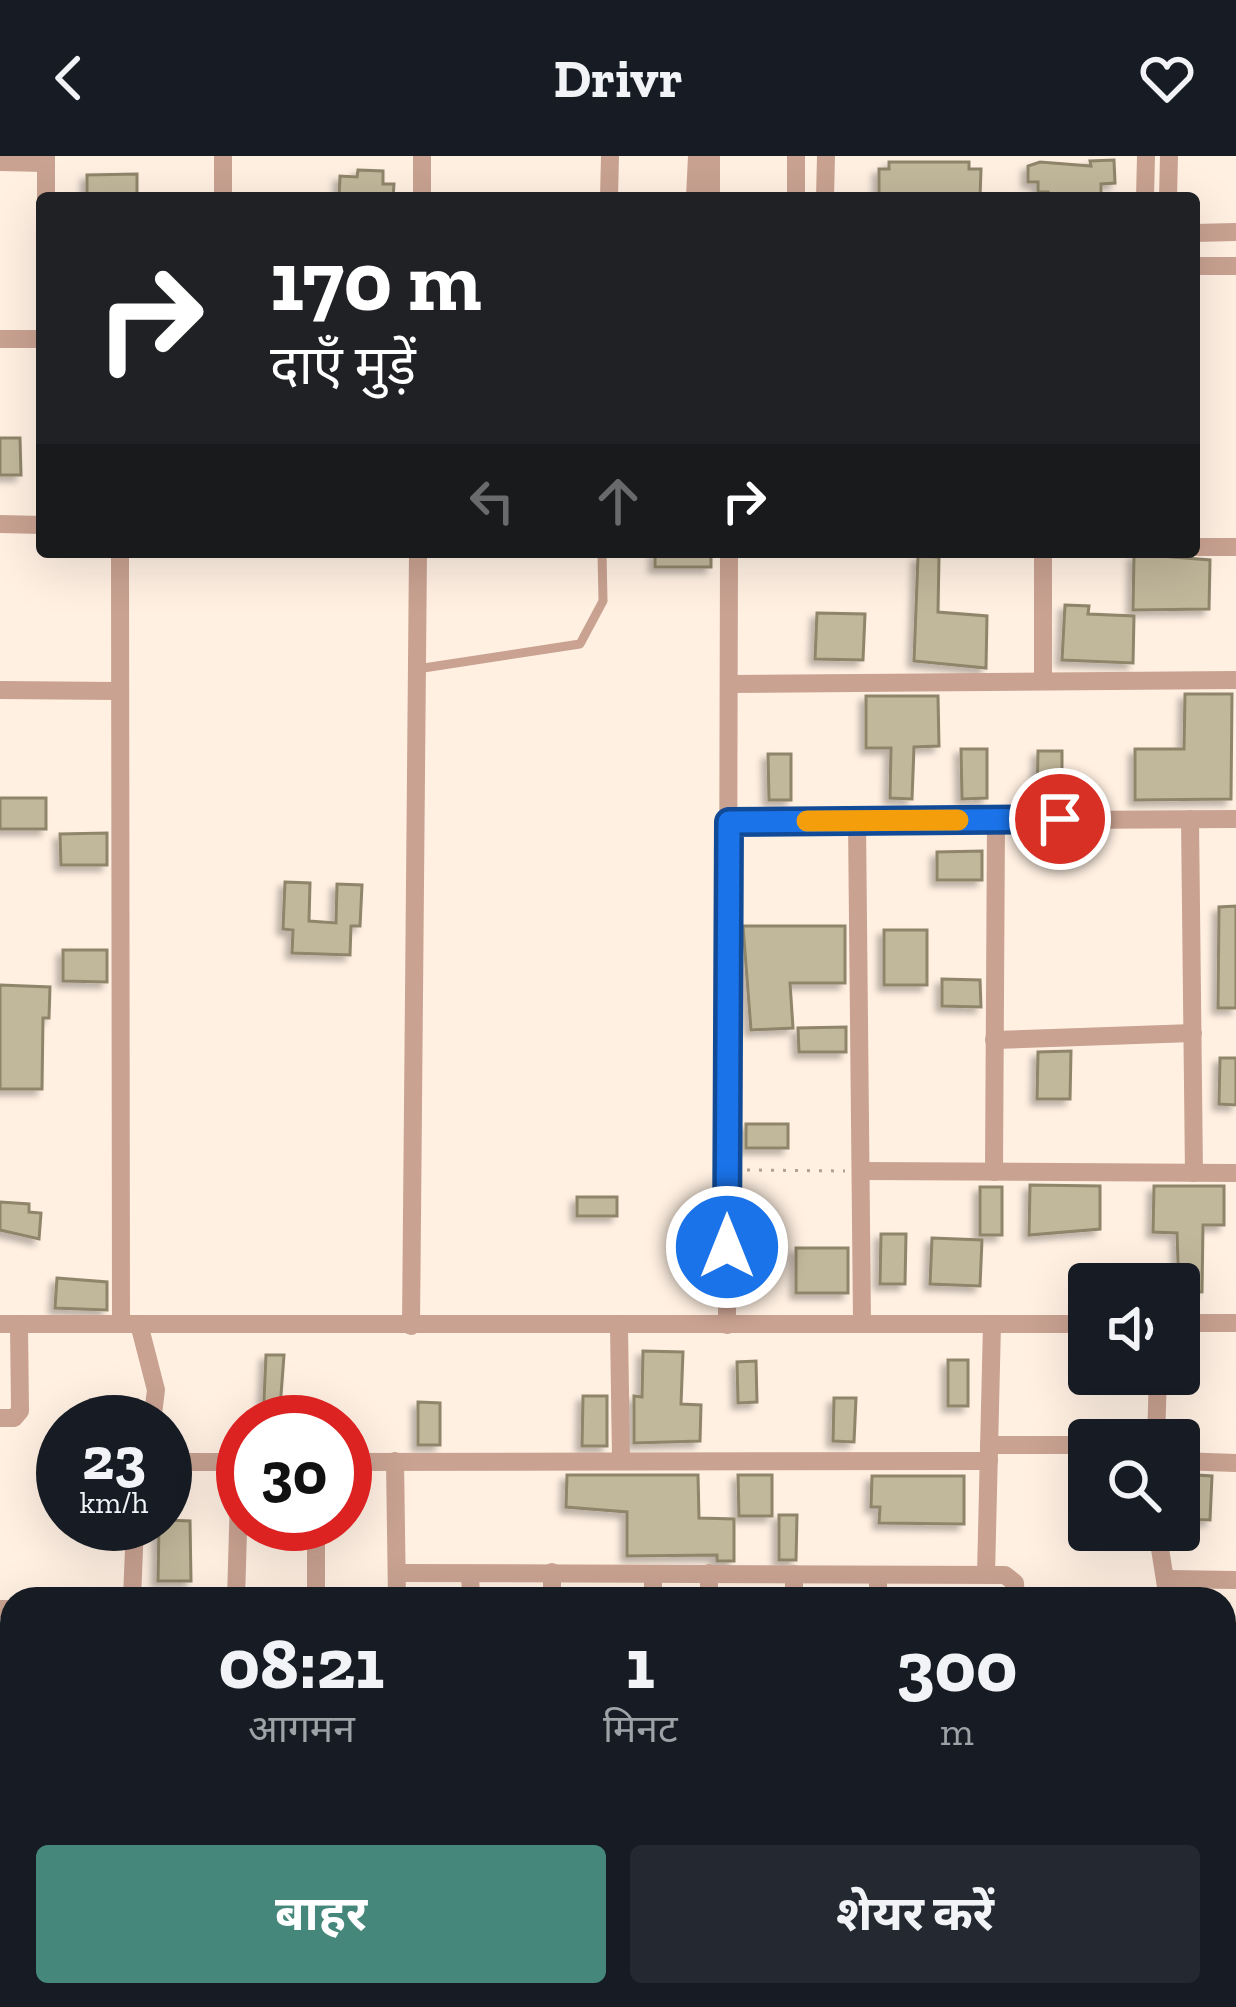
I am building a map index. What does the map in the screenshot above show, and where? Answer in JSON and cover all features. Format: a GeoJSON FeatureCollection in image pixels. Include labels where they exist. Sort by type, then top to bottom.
{"type":"FeatureCollection","features":[{"type":"Feature","properties":{"kind":"street"},"geometry":{"type":"LineString","coordinates":[[223,156],[223,192]]}},
{"type":"Feature","properties":{"kind":"street"},"geometry":{"type":"LineString","coordinates":[[422,156],[422,192]]}},
{"type":"Feature","properties":{"kind":"street"},"geometry":{"type":"LineString","coordinates":[[609,192],[610,156]]}},
{"type":"Feature","properties":{"kind":"street"},"geometry":{"type":"LineString","coordinates":[[694,192],[697,156]]}},
{"type":"Feature","properties":{"kind":"street"},"geometry":{"type":"LineString","coordinates":[[711,156],[711,192]]}},
{"type":"Feature","properties":{"kind":"street"},"geometry":{"type":"LineString","coordinates":[[796,156],[796,192]]}},
{"type":"Feature","properties":{"kind":"street"},"geometry":{"type":"LineString","coordinates":[[825,192],[826,156]]}},
{"type":"Feature","properties":{"kind":"street"},"geometry":{"type":"LineString","coordinates":[[1145,192],[1146,156]]}},
{"type":"Feature","properties":{"kind":"street"},"geometry":{"type":"LineString","coordinates":[[1168,192],[1169,156]]}},
{"type":"Feature","properties":{"kind":"street"},"geometry":{"type":"LineString","coordinates":[[0,162],[46,160],[46,192]]}},
{"type":"Feature","properties":{"kind":"street"},"geometry":{"type":"LineString","coordinates":[[1200,232],[1236,232]]}},
{"type":"Feature","properties":{"kind":"street"},"geometry":{"type":"LineString","coordinates":[[1200,266],[1236,266]]}},
{"type":"Feature","properties":{"kind":"street"},"geometry":{"type":"LineString","coordinates":[[0,339],[36,339]]}},
{"type":"Feature","properties":{"kind":"street"},"geometry":{"type":"LineString","coordinates":[[0,524],[36,525]]}},
{"type":"Feature","properties":{"kind":"street"},"geometry":{"type":"LineString","coordinates":[[1200,547],[1236,547]]}},
{"type":"Feature","properties":{"kind":"street"},"geometry":{"type":"LineString","coordinates":[[120,558],[130,1324],[155,1395]]}},
{"type":"Feature","properties":{"kind":"street"},"geometry":{"type":"LineString","coordinates":[[411,1326],[418,558]]}},
{"type":"Feature","properties":{"kind":"street"},"geometry":{"type":"LineString","coordinates":[[727,1325],[729,558]]}},
{"type":"Feature","properties":{"kind":"street"},"geometry":{"type":"LineString","coordinates":[[1042,558],[1043,679]]}},
{"type":"Feature","properties":{"kind":"street"},"geometry":{"type":"LineString","coordinates":[[729,684],[1236,680]]}},
{"type":"Feature","properties":{"kind":"street"},"geometry":{"type":"LineString","coordinates":[[0,691],[119,691]]}},
{"type":"Feature","properties":{"kind":"street"},"geometry":{"type":"LineString","coordinates":[[1190,819],[1194,1173]]}},
{"type":"Feature","properties":{"kind":"street"},"geometry":{"type":"LineString","coordinates":[[729,822],[1236,819]]}},
{"type":"Feature","properties":{"kind":"street"},"geometry":{"type":"LineString","coordinates":[[857,820],[862,1323]]}},
{"type":"Feature","properties":{"kind":"street"},"geometry":{"type":"LineString","coordinates":[[994,1172],[996,820]]}},
{"type":"Feature","properties":{"kind":"street"},"geometry":{"type":"LineString","coordinates":[[994,1040],[1192,1033]]}},
{"type":"Feature","properties":{"kind":"street"},"geometry":{"type":"LineString","coordinates":[[861,1172],[1236,1173]]}},
{"type":"Feature","properties":{"kind":"street"},"geometry":{"type":"LineString","coordinates":[[1200,1323],[1236,1323]]}},
{"type":"Feature","properties":{"kind":"street"},"geometry":{"type":"LineString","coordinates":[[0,1418],[14,1418],[20,1411],[9,1324],[1068,1324]]}},
{"type":"Feature","properties":{"kind":"street"},"geometry":{"type":"LineString","coordinates":[[986,1575],[992,1324]]}},
{"type":"Feature","properties":{"kind":"street"},"geometry":{"type":"LineString","coordinates":[[619,1326],[621,1460]]}},
{"type":"Feature","properties":{"kind":"street"},"geometry":{"type":"LineString","coordinates":[[372,1461],[989,1453],[1068,1447]]}},
{"type":"Feature","properties":{"kind":"street"},"geometry":{"type":"LineString","coordinates":[[395,1461],[397,1587]]}},
{"type":"Feature","properties":{"kind":"street"},"geometry":{"type":"LineString","coordinates":[[1200,1462],[1236,1463]]}},
{"type":"Feature","properties":{"kind":"street"},"geometry":{"type":"LineString","coordinates":[[132,1587],[134,1551]]}},
{"type":"Feature","properties":{"kind":"street"},"geometry":{"type":"LineString","coordinates":[[236,1587],[238,1551]]}},
{"type":"Feature","properties":{"kind":"street"},"geometry":{"type":"LineString","coordinates":[[316,1551],[316,1587]]}},
{"type":"Feature","properties":{"kind":"street"},"geometry":{"type":"LineString","coordinates":[[1161,1551],[1168,1587]]}},
{"type":"Feature","properties":{"kind":"street"},"geometry":{"type":"LineString","coordinates":[[552,1572],[552,1587]]}},
{"type":"Feature","properties":{"kind":"street"},"geometry":{"type":"LineString","coordinates":[[397,1574],[986,1575],[1013,1579],[1014,1587]]}},
{"type":"Feature","properties":{"kind":"street"},"geometry":{"type":"LineString","coordinates":[[470,1574],[471,1587]]}},
{"type":"Feature","properties":{"kind":"street"},"geometry":{"type":"LineString","coordinates":[[653,1574],[653,1587]]}},
{"type":"Feature","properties":{"kind":"street"},"geometry":{"type":"LineString","coordinates":[[709,1574],[709,1587]]}},
{"type":"Feature","properties":{"kind":"street"},"geometry":{"type":"LineString","coordinates":[[794,1574],[794,1587]]}},
{"type":"Feature","properties":{"kind":"street"},"geometry":{"type":"LineString","coordinates":[[878,1575],[878,1587]]}},
{"type":"Feature","properties":{"kind":"street"},"geometry":{"type":"LineString","coordinates":[[951,1576],[951,1587]]}},
{"type":"Feature","properties":{"kind":"street"},"geometry":{"type":"LineString","coordinates":[[1183,1587],[1236,1580]]}},
{"type":"Feature","properties":{"kind":"lane"},"geometry":{"type":"LineString","coordinates":[[417,669],[580,644],[603,601],[602,558]]}},
{"type":"Feature","properties":{"kind":"path"},"geometry":{"type":"LineString","coordinates":[[727,1170],[861,1172]]}},
{"type":"Feature","properties":{"kind":"building"},"geometry":{"type":"Polygon","coordinates":[[[1114,160],[1115,183],[1101,184],[1101,192],[1038,192],[1038,182],[1028,182],[1028,166],[1040,162],[1091,166],[1090,161],[1114,160]]]}},
{"type":"Feature","properties":{"kind":"building"},"geometry":{"type":"Polygon","coordinates":[[[889,162],[969,162],[969,169],[981,169],[980,192],[879,192],[879,169],[889,169],[889,162]]]}},
{"type":"Feature","properties":{"kind":"building"},"geometry":{"type":"Polygon","coordinates":[[[358,170],[383,171],[383,184],[394,184],[393,192],[339,192],[340,176],[357,177],[358,170]]]}},
{"type":"Feature","properties":{"kind":"building"},"geometry":{"type":"Polygon","coordinates":[[[137,174],[137,192],[87,192],[87,175],[137,174]]]}},
{"type":"Feature","properties":{"kind":"building"},"geometry":{"type":"Polygon","coordinates":[[[0,438],[20,438],[21,475],[0,475],[0,438]]]}},
{"type":"Feature","properties":{"kind":"building"},"geometry":{"type":"Polygon","coordinates":[[[655,558],[711,558],[711,567],[655,567],[655,558]]]}},
{"type":"Feature","properties":{"kind":"building"},"geometry":{"type":"Polygon","coordinates":[[[918,558],[939,558],[938,612],[987,616],[986,668],[914,661],[918,558]]]}},
{"type":"Feature","properties":{"kind":"building"},"geometry":{"type":"Polygon","coordinates":[[[1134,558],[1210,560],[1209,609],[1133,610],[1134,558]]]}},
{"type":"Feature","properties":{"kind":"building"},"geometry":{"type":"Polygon","coordinates":[[[1065,605],[1089,606],[1088,614],[1134,616],[1133,663],[1062,660],[1065,605]]]}},
{"type":"Feature","properties":{"kind":"building"},"geometry":{"type":"Polygon","coordinates":[[[817,613],[865,614],[863,660],[815,659],[817,613]]]}},
{"type":"Feature","properties":{"kind":"building"},"geometry":{"type":"Polygon","coordinates":[[[1185,694],[1232,694],[1231,799],[1135,800],[1135,749],[1184,749],[1185,694]]]}},
{"type":"Feature","properties":{"kind":"building"},"geometry":{"type":"Polygon","coordinates":[[[866,696],[938,696],[939,746],[914,747],[912,799],[890,798],[891,748],[866,748],[866,696]]]}},
{"type":"Feature","properties":{"kind":"building"},"geometry":{"type":"Polygon","coordinates":[[[961,749],[987,749],[987,798],[962,799],[961,749]]]}},
{"type":"Feature","properties":{"kind":"building"},"geometry":{"type":"Polygon","coordinates":[[[1038,751],[1062,751],[1062,802],[1037,802],[1038,751]]]}},
{"type":"Feature","properties":{"kind":"building"},"geometry":{"type":"Polygon","coordinates":[[[768,754],[791,754],[791,800],[769,800],[768,754]]]}},
{"type":"Feature","properties":{"kind":"building"},"geometry":{"type":"Polygon","coordinates":[[[0,798],[46,798],[46,829],[0,829],[0,798]]]}},
{"type":"Feature","properties":{"kind":"building"},"geometry":{"type":"Polygon","coordinates":[[[107,833],[107,865],[61,865],[60,834],[107,833]]]}},
{"type":"Feature","properties":{"kind":"building"},"geometry":{"type":"Polygon","coordinates":[[[982,851],[982,880],[937,880],[937,852],[982,851]]]}},
{"type":"Feature","properties":{"kind":"building"},"geometry":{"type":"Polygon","coordinates":[[[285,882],[310,883],[309,921],[336,923],[337,884],[362,885],[360,926],[351,926],[350,955],[292,953],[293,930],[283,929],[285,882]]]}},
{"type":"Feature","properties":{"kind":"building"},"geometry":{"type":"Polygon","coordinates":[[[1236,906],[1236,1008],[1218,1008],[1219,907],[1236,906]]]}},
{"type":"Feature","properties":{"kind":"building"},"geometry":{"type":"Polygon","coordinates":[[[743,926],[845,926],[845,983],[790,983],[793,1028],[751,1030],[743,926]]]}},
{"type":"Feature","properties":{"kind":"building"},"geometry":{"type":"Polygon","coordinates":[[[884,930],[927,930],[927,985],[884,985],[884,930]]]}},
{"type":"Feature","properties":{"kind":"building"},"geometry":{"type":"Polygon","coordinates":[[[63,950],[107,950],[107,982],[63,981],[63,950]]]}},
{"type":"Feature","properties":{"kind":"building"},"geometry":{"type":"Polygon","coordinates":[[[942,979],[980,980],[981,1007],[942,1006],[942,979]]]}},
{"type":"Feature","properties":{"kind":"building"},"geometry":{"type":"Polygon","coordinates":[[[0,985],[50,987],[49,1018],[43,1018],[42,1089],[0,1089],[0,985]]]}},
{"type":"Feature","properties":{"kind":"building"},"geometry":{"type":"Polygon","coordinates":[[[846,1027],[846,1052],[799,1052],[798,1028],[846,1027]]]}},
{"type":"Feature","properties":{"kind":"building"},"geometry":{"type":"Polygon","coordinates":[[[1071,1051],[1070,1099],[1037,1099],[1038,1052],[1071,1051]]]}},
{"type":"Feature","properties":{"kind":"building"},"geometry":{"type":"Polygon","coordinates":[[[1220,1058],[1236,1058],[1236,1105],[1219,1104],[1220,1058]]]}},
{"type":"Feature","properties":{"kind":"building"},"geometry":{"type":"Polygon","coordinates":[[[746,1124],[788,1124],[788,1148],[746,1148],[746,1124]]]}},
{"type":"Feature","properties":{"kind":"building"},"geometry":{"type":"Polygon","coordinates":[[[1030,1185],[1100,1186],[1100,1229],[1029,1235],[1030,1185]]]}},
{"type":"Feature","properties":{"kind":"building"},"geometry":{"type":"Polygon","coordinates":[[[1154,1186],[1224,1186],[1224,1225],[1203,1225],[1202,1292],[1200,1263],[1178,1263],[1177,1233],[1153,1232],[1154,1186]]]}},
{"type":"Feature","properties":{"kind":"building"},"geometry":{"type":"Polygon","coordinates":[[[980,1187],[1002,1187],[1002,1235],[980,1235],[980,1187]]]}},
{"type":"Feature","properties":{"kind":"building"},"geometry":{"type":"Polygon","coordinates":[[[577,1197],[617,1197],[617,1216],[577,1216],[577,1197]]]}},
{"type":"Feature","properties":{"kind":"building"},"geometry":{"type":"Polygon","coordinates":[[[0,1202],[29,1204],[29,1212],[41,1213],[39,1239],[0,1230],[0,1202]]]}},
{"type":"Feature","properties":{"kind":"building"},"geometry":{"type":"Polygon","coordinates":[[[881,1234],[906,1234],[905,1284],[880,1284],[881,1234]]]}},
{"type":"Feature","properties":{"kind":"building"},"geometry":{"type":"Polygon","coordinates":[[[932,1238],[982,1240],[980,1286],[930,1284],[932,1238]]]}},
{"type":"Feature","properties":{"kind":"building"},"geometry":{"type":"Polygon","coordinates":[[[796,1248],[848,1248],[848,1293],[796,1293],[796,1248]]]}},
{"type":"Feature","properties":{"kind":"building"},"geometry":{"type":"Polygon","coordinates":[[[57,1278],[107,1282],[107,1310],[55,1308],[57,1278]]]}},
{"type":"Feature","properties":{"kind":"building"},"geometry":{"type":"Polygon","coordinates":[[[643,1351],[683,1352],[681,1404],[701,1405],[700,1441],[634,1443],[634,1396],[642,1397],[643,1351]]]}},
{"type":"Feature","properties":{"kind":"building"},"geometry":{"type":"Polygon","coordinates":[[[266,1355],[284,1355],[281,1395],[264,1395],[266,1355]]]}},
{"type":"Feature","properties":{"kind":"building"},"geometry":{"type":"Polygon","coordinates":[[[948,1360],[968,1360],[968,1406],[948,1406],[948,1360]]]}},
{"type":"Feature","properties":{"kind":"building"},"geometry":{"type":"Polygon","coordinates":[[[756,1361],[757,1402],[738,1403],[737,1362],[756,1361]]]}},
{"type":"Feature","properties":{"kind":"building"},"geometry":{"type":"Polygon","coordinates":[[[583,1396],[607,1396],[607,1446],[582,1446],[583,1396]]]}},
{"type":"Feature","properties":{"kind":"building"},"geometry":{"type":"Polygon","coordinates":[[[834,1398],[856,1398],[854,1442],[833,1441],[834,1398]]]}},
{"type":"Feature","properties":{"kind":"building"},"geometry":{"type":"Polygon","coordinates":[[[418,1402],[440,1403],[440,1445],[418,1445],[418,1402]]]}},
{"type":"Feature","properties":{"kind":"building"},"geometry":{"type":"Polygon","coordinates":[[[567,1475],[698,1475],[699,1518],[734,1519],[734,1561],[717,1561],[717,1555],[627,1556],[627,1512],[566,1507],[567,1475]]]}},
{"type":"Feature","properties":{"kind":"building"},"geometry":{"type":"Polygon","coordinates":[[[738,1475],[772,1475],[772,1516],[739,1516],[738,1475]]]}},
{"type":"Feature","properties":{"kind":"building"},"geometry":{"type":"Polygon","coordinates":[[[1200,1475],[1212,1476],[1210,1520],[1200,1520],[1200,1475]]]}},
{"type":"Feature","properties":{"kind":"building"},"geometry":{"type":"Polygon","coordinates":[[[872,1476],[964,1476],[964,1524],[879,1523],[880,1507],[871,1507],[872,1476]]]}},
{"type":"Feature","properties":{"kind":"building"},"geometry":{"type":"Polygon","coordinates":[[[779,1515],[797,1515],[796,1560],[779,1560],[779,1515]]]}},
{"type":"Feature","properties":{"kind":"building"},"geometry":{"type":"Polygon","coordinates":[[[159,1551],[190,1551],[191,1581],[158,1581],[159,1551]]]}},
{"type":"Feature","properties":{"kind":"slow traffic"},"geometry":{"type":"LineString","coordinates":[[807,821],[958,820]]}},
{"type":"Feature","properties":{"kind":"route"},"geometry":{"type":"LineString","coordinates":[[727,1247],[729,822],[1060,819]]}}]}
